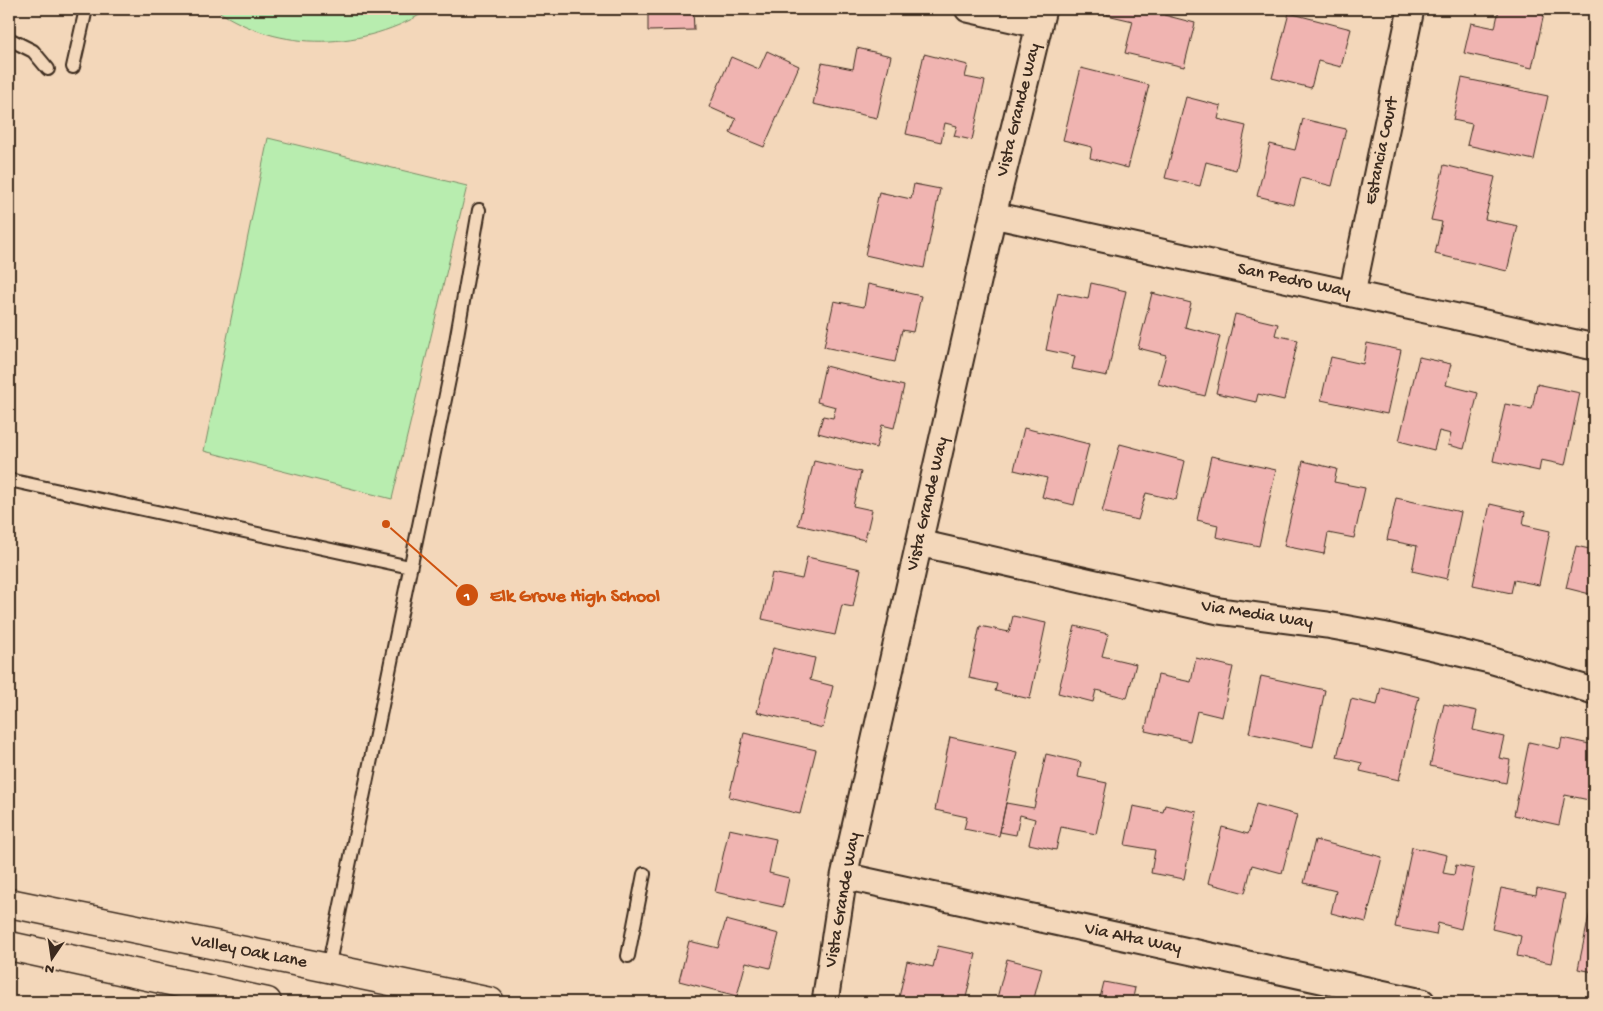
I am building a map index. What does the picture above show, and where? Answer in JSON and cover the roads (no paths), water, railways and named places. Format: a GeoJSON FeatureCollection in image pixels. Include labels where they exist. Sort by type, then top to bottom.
{"type":"FeatureCollection","features":[{"type":"Feature","properties":{"kind":"street"},"geometry":{"type":"LineString","coordinates":[[968,9],[1041,17]]}},
{"type":"Feature","properties":{"kind":"street","name":"Estancia Court"},"geometry":{"type":"LineString","coordinates":[[1352,294],[1411,9]]}},
{"type":"Feature","properties":{"kind":"street","name":"Vista Grande Way"},"geometry":{"type":"LineString","coordinates":[[825,1002],[844,876],[993,215],[1041,17]]}},
{"type":"Feature","properties":{"kind":"street","name":"San Pedro Way"},"geometry":{"type":"LineString","coordinates":[[993,215],[1594,347]]}},
{"type":"Feature","properties":{"kind":"street","name":"Via Media Way"},"geometry":{"type":"LineString","coordinates":[[919,543],[1219,610],[1382,635],[1490,660],[1594,691]]}},
{"type":"Feature","properties":{"kind":"street","name":"Via Alta Way"},"geometry":{"type":"LineString","coordinates":[[844,876],[1422,1002]]}},
{"type":"Feature","properties":{"kind":"street","name":"Valley Oak Lane"},"geometry":{"type":"LineString","coordinates":[[9,903],[486,1002]]}},
{"type":"Feature","properties":{"kind":"street"},"geometry":{"type":"LineString","coordinates":[[9,946],[267,1002]]}},
{"type":"Feature","properties":{"kind":"lane"},"geometry":{"type":"LineString","coordinates":[[73,67],[86,9]]}},
{"type":"Feature","properties":{"kind":"lane"},"geometry":{"type":"LineString","coordinates":[[9,39],[33,51],[48,70]]}},
{"type":"Feature","properties":{"kind":"lane"},"geometry":{"type":"LineString","coordinates":[[328,968],[451,370],[479,210]]}},
{"type":"Feature","properties":{"kind":"lane"},"geometry":{"type":"LineString","coordinates":[[9,480],[410,567]]}},
{"type":"Feature","properties":{"kind":"lane"},"geometry":{"type":"LineString","coordinates":[[628,956],[644,874]]}},
{"type":"Feature","properties":{"kind":"place","name":"Elk Grove High School"},"geometry":{"type":"Point","coordinates":[386,524]}}]}
